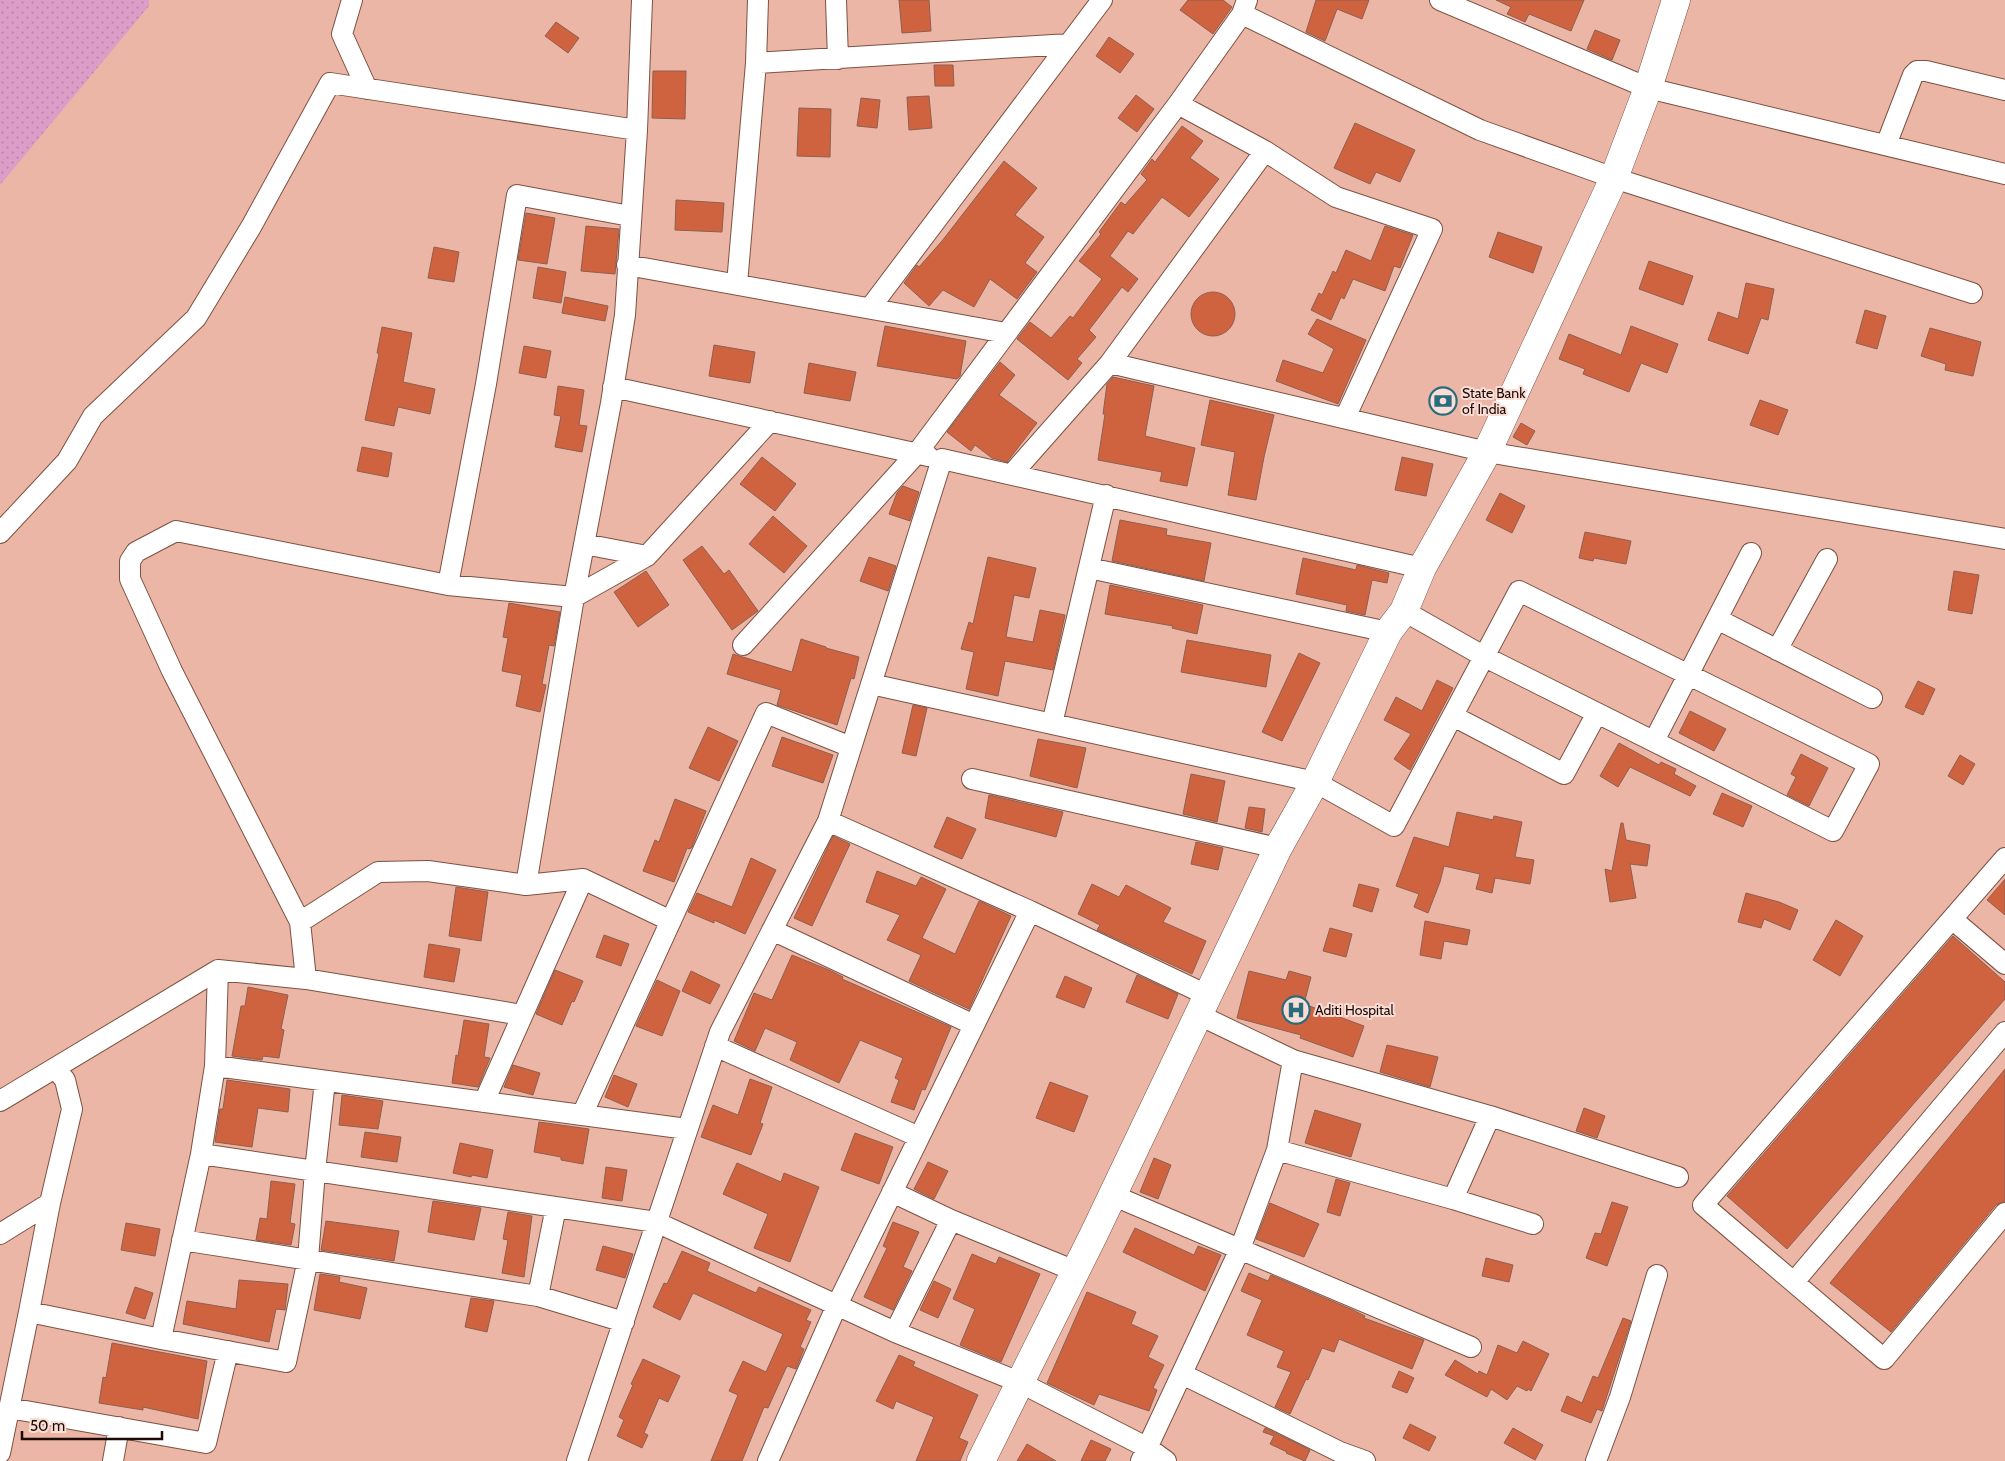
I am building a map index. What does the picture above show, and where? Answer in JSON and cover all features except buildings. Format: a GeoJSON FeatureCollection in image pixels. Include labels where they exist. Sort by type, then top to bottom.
{"type":"FeatureCollection","features":[{"type":"Feature","properties":{"kind":"main road"},"geometry":{"type":"LineString","coordinates":[[981,1461],[1204,1006],[1278,848],[1315,782],[1422,568],[1487,452],[1614,178],[1648,88],[1676,0]]}},
{"type":"Feature","properties":{"kind":"street"},"geometry":{"type":"LineString","coordinates":[[352,0],[342,34],[367,89]]}},
{"type":"Feature","properties":{"kind":"street"},"geometry":{"type":"LineString","coordinates":[[526,885],[574,597],[625,316],[637,130],[642,0]]}},
{"type":"Feature","properties":{"kind":"street"},"geometry":{"type":"LineString","coordinates":[[737,284],[756,64],[758,0]]}},
{"type":"Feature","properties":{"kind":"street"},"geometry":{"type":"LineString","coordinates":[[836,0],[838,59]]}},
{"type":"Feature","properties":{"kind":"street"},"geometry":{"type":"LineString","coordinates":[[870,308],[1102,0]]}},
{"type":"Feature","properties":{"kind":"street"},"geometry":{"type":"LineString","coordinates":[[1440,0],[1648,88],[2005,174]]}},
{"type":"Feature","properties":{"kind":"street"},"geometry":{"type":"LineString","coordinates":[[743,645],[917,454],[1178,104],[1245,7],[1480,130],[1614,178],[1972,293]]}},
{"type":"Feature","properties":{"kind":"street"},"geometry":{"type":"LineString","coordinates":[[756,64],[1069,44]]}},
{"type":"Feature","properties":{"kind":"street"},"geometry":{"type":"LineString","coordinates":[[1886,145],[1913,76],[1917,71],[1926,71],[2005,90]]}},
{"type":"Feature","properties":{"kind":"street"},"geometry":{"type":"LineString","coordinates":[[0,532],[67,460],[93,416],[196,318],[251,227],[330,83],[637,130]]}},
{"type":"Feature","properties":{"kind":"street"},"geometry":{"type":"LineString","coordinates":[[1178,104],[1265,151],[1336,197],[1432,229],[1344,418]]}},
{"type":"Feature","properties":{"kind":"street"},"geometry":{"type":"LineString","coordinates":[[1012,474],[1110,363],[1265,151]]}},
{"type":"Feature","properties":{"kind":"street"},"geometry":{"type":"LineString","coordinates":[[448,585],[486,384],[518,195],[630,216]]}},
{"type":"Feature","properties":{"kind":"street"},"geometry":{"type":"LineString","coordinates":[[627,265],[1006,333]]}},
{"type":"Feature","properties":{"kind":"street"},"geometry":{"type":"LineString","coordinates":[[1110,363],[1487,452],[2005,539]]}},
{"type":"Feature","properties":{"kind":"street"},"geometry":{"type":"LineString","coordinates":[[613,386],[1106,495],[1422,568]]}},
{"type":"Feature","properties":{"kind":"street"},"geometry":{"type":"LineString","coordinates":[[306,979],[300,922],[172,671],[130,579],[130,561],[136,552],[176,532],[448,585],[574,597],[647,556],[770,421]]}},
{"type":"Feature","properties":{"kind":"street"},"geometry":{"type":"LineString","coordinates":[[577,1461],[720,1032],[828,821],[942,459]]}},
{"type":"Feature","properties":{"kind":"street"},"geometry":{"type":"LineString","coordinates":[[1052,724],[1106,495]]}},
{"type":"Feature","properties":{"kind":"street"},"geometry":{"type":"LineString","coordinates":[[584,544],[647,556]]}},
{"type":"Feature","properties":{"kind":"street"},"geometry":{"type":"LineString","coordinates":[[1654,741],[1751,553]]}},
{"type":"Feature","properties":{"kind":"street"},"geometry":{"type":"LineString","coordinates":[[1778,650],[1827,559]]}},
{"type":"Feature","properties":{"kind":"street"},"geometry":{"type":"LineString","coordinates":[[871,684],[1315,782],[1394,826],[1485,657],[1519,591],[1869,764],[1833,831],[1485,657],[1396,622],[1089,568]]}},
{"type":"Feature","properties":{"kind":"street"},"geometry":{"type":"LineString","coordinates":[[1717,619],[1872,698]]}},
{"type":"Feature","properties":{"kind":"street"},"geometry":{"type":"LineString","coordinates":[[582,1115],[766,713],[851,747]]}},
{"type":"Feature","properties":{"kind":"street"},"geometry":{"type":"LineString","coordinates":[[1453,716],[1564,774],[1597,713]]}},
{"type":"Feature","properties":{"kind":"street"},"geometry":{"type":"LineString","coordinates":[[972,779],[1278,848]]}},
{"type":"Feature","properties":{"kind":"street"},"geometry":{"type":"LineString","coordinates":[[828,821],[1030,911],[1204,1006],[1293,1060],[1490,1116],[1678,1177]]}},
{"type":"Feature","properties":{"kind":"street"},"geometry":{"type":"LineString","coordinates":[[2005,858],[1703,1205],[1884,1359],[2005,1213]]}},
{"type":"Feature","properties":{"kind":"street"},"geometry":{"type":"LineString","coordinates":[[300,922],[378,872],[428,871],[526,885],[583,879],[671,921]]}},
{"type":"Feature","properties":{"kind":"street"},"geometry":{"type":"LineString","coordinates":[[484,1102],[583,879]]}},
{"type":"Feature","properties":{"kind":"street"},"geometry":{"type":"LineString","coordinates":[[768,1461],[837,1305],[1030,911]]}},
{"type":"Feature","properties":{"kind":"street"},"geometry":{"type":"LineString","coordinates":[[1952,919],[2005,964]]}},
{"type":"Feature","properties":{"kind":"street"},"geometry":{"type":"LineString","coordinates":[[772,930],[974,1026]]}},
{"type":"Feature","properties":{"kind":"street"},"geometry":{"type":"LineString","coordinates":[[0,1101],[218,970],[306,979],[522,1015]]}},
{"type":"Feature","properties":{"kind":"street"},"geometry":{"type":"LineString","coordinates":[[161,1339],[201,1154],[215,1066],[218,970]]}},
{"type":"Feature","properties":{"kind":"street"},"geometry":{"type":"LineString","coordinates":[[1794,1282],[2005,1032]]}},
{"type":"Feature","properties":{"kind":"street"},"geometry":{"type":"LineString","coordinates":[[715,1046],[919,1137]]}},
{"type":"Feature","properties":{"kind":"street"},"geometry":{"type":"LineString","coordinates":[[1145,1455],[1240,1249],[1277,1150],[1293,1060]]}},
{"type":"Feature","properties":{"kind":"street"},"geometry":{"type":"LineString","coordinates":[[215,1066],[687,1129]]}},
{"type":"Feature","properties":{"kind":"street"},"geometry":{"type":"LineString","coordinates":[[0,1453],[50,1203],[72,1109],[65,1080],[56,1069]]}},
{"type":"Feature","properties":{"kind":"street"},"geometry":{"type":"LineString","coordinates":[[29,1312],[286,1362],[308,1259],[325,1081]]}},
{"type":"Feature","properties":{"kind":"street"},"geometry":{"type":"LineString","coordinates":[[1453,1199],[1490,1116]]}},
{"type":"Feature","properties":{"kind":"street"},"geometry":{"type":"LineString","coordinates":[[1277,1150],[1453,1199],[1533,1224]]}},
{"type":"Feature","properties":{"kind":"street"},"geometry":{"type":"LineString","coordinates":[[201,1154],[656,1222],[895,1332],[1019,1382],[1145,1455],[1166,1461]]}},
{"type":"Feature","properties":{"kind":"street"},"geometry":{"type":"LineString","coordinates":[[892,1192],[951,1220],[1075,1271]]}},
{"type":"Feature","properties":{"kind":"street"},"geometry":{"type":"LineString","coordinates":[[1112,1195],[1471,1347]]}},
{"type":"Feature","properties":{"kind":"street"},"geometry":{"type":"LineString","coordinates":[[0,1234],[50,1203]]}},
{"type":"Feature","properties":{"kind":"street"},"geometry":{"type":"LineString","coordinates":[[538,1296],[556,1207]]}},
{"type":"Feature","properties":{"kind":"street"},"geometry":{"type":"LineString","coordinates":[[895,1332],[951,1220]]}},
{"type":"Feature","properties":{"kind":"street"},"geometry":{"type":"LineString","coordinates":[[182,1240],[538,1296],[624,1322]]}},
{"type":"Feature","properties":{"kind":"street"},"geometry":{"type":"LineString","coordinates":[[1596,1461],[1620,1397],[1657,1275]]}},
{"type":"Feature","properties":{"kind":"street"},"geometry":{"type":"LineString","coordinates":[[9,1408],[206,1443],[228,1351]]}},
{"type":"Feature","properties":{"kind":"street"},"geometry":{"type":"LineString","coordinates":[[1182,1374],[1340,1452],[1365,1461]]}},
{"type":"Feature","properties":{"kind":"street"},"geometry":{"type":"LineString","coordinates":[[113,1461],[119,1428]]}},
{"type":"Feature","properties":{"kind":"shaded area"},"geometry":{"type":"Polygon","coordinates":[[[0,0],[149,0],[149,6],[0,185],[0,0]]]}},
{"type":"Feature","properties":{"kind":"place","name":"State Bank of India"},"geometry":{"type":"Point","coordinates":[1443,401]}},
{"type":"Feature","properties":{"kind":"place","name":"Aditi Hospital"},"geometry":{"type":"Point","coordinates":[1296,1010]}}]}
